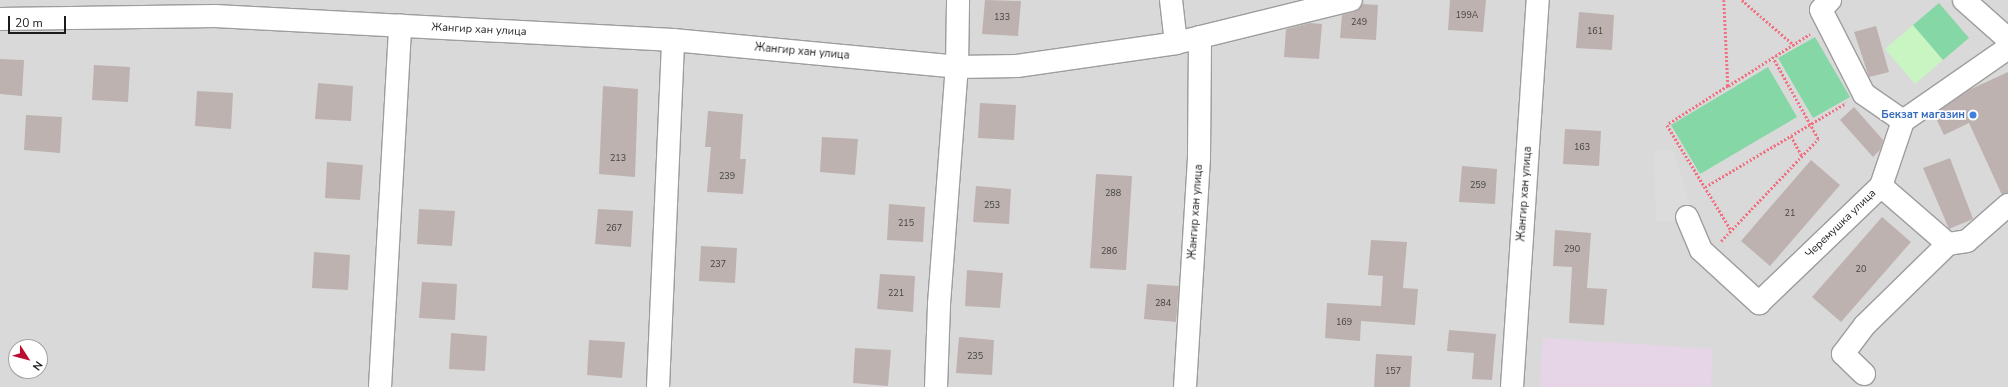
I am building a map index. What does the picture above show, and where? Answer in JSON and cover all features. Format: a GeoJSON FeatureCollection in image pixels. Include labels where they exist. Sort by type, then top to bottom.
{"type":"FeatureCollection","features":[{"type":"Feature","properties":{"kind":"street"},"geometry":{"type":"LineString","coordinates":[[936,387],[939,304],[957,67],[958,0]]}},
{"type":"Feature","properties":{"kind":"street"},"geometry":{"type":"LineString","coordinates":[[1171,0],[1176,43]]}},
{"type":"Feature","properties":{"kind":"street","name":"Жангир хан улица"},"geometry":{"type":"LineString","coordinates":[[0,19],[214,8],[400,26],[673,40],[957,67],[1017,66],[1176,43],[1351,0]]}},
{"type":"Feature","properties":{"kind":"street","name":"Жангир хан улица"},"geometry":{"type":"LineString","coordinates":[[1512,387],[1538,0]]}},
{"type":"Feature","properties":{"kind":"street"},"geometry":{"type":"LineString","coordinates":[[1830,0],[1821,10],[1864,94],[1903,120],[2008,48]]}},
{"type":"Feature","properties":{"kind":"street"},"geometry":{"type":"LineString","coordinates":[[1964,0],[2008,40]]}},
{"type":"Feature","properties":{"kind":"street"},"geometry":{"type":"LineString","coordinates":[[380,387],[400,26]]}},
{"type":"Feature","properties":{"kind":"street","name":"Жангир хан улица"},"geometry":{"type":"LineString","coordinates":[[1185,387],[1199,156],[1200,37]]}},
{"type":"Feature","properties":{"kind":"street"},"geometry":{"type":"LineString","coordinates":[[658,387],[673,40]]}},
{"type":"Feature","properties":{"kind":"street","name":"Черемушка улица"},"geometry":{"type":"LineString","coordinates":[[1687,217],[1701,250],[1759,303],[1882,186],[1903,120]]}},
{"type":"Feature","properties":{"kind":"street"},"geometry":{"type":"LineString","coordinates":[[1882,186],[1948,244]]}},
{"type":"Feature","properties":{"kind":"street"},"geometry":{"type":"LineString","coordinates":[[1864,374],[1843,354],[1864,325],[1948,244],[1967,241],[2008,205]]}},
{"type":"Feature","properties":{"kind":"path"},"geometry":{"type":"LineString","coordinates":[[1724,0],[1728,86]]}},
{"type":"Feature","properties":{"kind":"path"},"geometry":{"type":"LineString","coordinates":[[1742,0],[1794,45]]}},
{"type":"Feature","properties":{"kind":"path"},"geometry":{"type":"LineString","coordinates":[[1731,230],[1667,125],[1828,23]]}},
{"type":"Feature","properties":{"kind":"path"},"geometry":{"type":"LineString","coordinates":[[1707,256],[1818,139],[1773,58]]}},
{"type":"Feature","properties":{"kind":"path"},"geometry":{"type":"LineString","coordinates":[[1705,187],[1849,101]]}},
{"type":"Feature","properties":{"kind":"path"},"geometry":{"type":"LineString","coordinates":[[1791,136],[1802,156]]}},
{"type":"Feature","properties":{"kind":"shaded area"},"geometry":{"type":"Polygon","coordinates":[[[0,0],[2008,0],[2008,387],[0,387],[0,0]]]}},
{"type":"Feature","properties":{"kind":"shaded area"},"geometry":{"type":"Polygon","coordinates":[[[1654,150],[1673,150],[1695,222],[1656,221],[1654,150]]]}},
{"type":"Feature","properties":{"kind":"shaded area"},"geometry":{"type":"Polygon","coordinates":[[[1543,338],[1712,349],[1711,387],[1540,387],[1543,338]]]}},
{"type":"Feature","properties":{"kind":"green space"},"geometry":{"type":"Polygon","coordinates":[[[1939,3],[1969,38],[1943,60],[1913,25],[1939,3]]]}},
{"type":"Feature","properties":{"kind":"green space"},"geometry":{"type":"Polygon","coordinates":[[[1913,25],[1943,60],[1915,84],[1885,49],[1913,25]]]}},
{"type":"Feature","properties":{"kind":"green space"},"geometry":{"type":"Polygon","coordinates":[[[1815,37],[1850,97],[1813,118],[1778,58],[1815,37]]]}},
{"type":"Feature","properties":{"kind":"green space"},"geometry":{"type":"Polygon","coordinates":[[[1768,67],[1797,117],[1700,174],[1671,125],[1768,67]]]}},
{"type":"Feature","properties":{"kind":"building"},"geometry":{"type":"Polygon","coordinates":[[[985,0],[1021,1],[1018,36],[982,34],[985,0]]]}},
{"type":"Feature","properties":{"kind":"building"},"geometry":{"type":"Polygon","coordinates":[[[1450,0],[1486,0],[1483,32],[1448,30],[1450,0]]]}},
{"type":"Feature","properties":{"kind":"building"},"geometry":{"type":"Polygon","coordinates":[[[1363,4],[1378,5],[1376,40],[1340,38],[1342,15],[1354,12],[1363,4]]]}},
{"type":"Feature","properties":{"kind":"building"},"geometry":{"type":"Polygon","coordinates":[[[1579,12],[1614,15],[1612,50],[1576,48],[1579,12]]]}},
{"type":"Feature","properties":{"kind":"building"},"geometry":{"type":"Polygon","coordinates":[[[1310,23],[1322,24],[1319,59],[1284,57],[1286,29],[1310,23]]]}},
{"type":"Feature","properties":{"kind":"building"},"geometry":{"type":"Polygon","coordinates":[[[1876,26],[1889,72],[1869,77],[1854,32],[1876,26]]]}},
{"type":"Feature","properties":{"kind":"building"},"geometry":{"type":"Polygon","coordinates":[[[0,59],[24,60],[22,96],[0,94],[0,59]]]}},
{"type":"Feature","properties":{"kind":"building"},"geometry":{"type":"Polygon","coordinates":[[[94,65],[130,67],[128,102],[92,100],[94,65]]]}},
{"type":"Feature","properties":{"kind":"building"},"geometry":{"type":"Polygon","coordinates":[[[2008,72],[2008,193],[2002,195],[1969,123],[1944,135],[1934,114],[1969,90],[2008,72]]]}},
{"type":"Feature","properties":{"kind":"building"},"geometry":{"type":"Polygon","coordinates":[[[318,83],[353,86],[351,121],[315,119],[318,83]]]}},
{"type":"Feature","properties":{"kind":"building"},"geometry":{"type":"Polygon","coordinates":[[[603,86],[638,89],[635,177],[599,174],[603,86]]]}},
{"type":"Feature","properties":{"kind":"building"},"geometry":{"type":"Polygon","coordinates":[[[197,91],[233,93],[231,129],[195,126],[197,91]]]}},
{"type":"Feature","properties":{"kind":"building"},"geometry":{"type":"Polygon","coordinates":[[[980,103],[1016,105],[1014,140],[978,138],[980,103]]]}},
{"type":"Feature","properties":{"kind":"building"},"geometry":{"type":"Polygon","coordinates":[[[1854,107],[1883,140],[1880,150],[1873,157],[1840,120],[1854,107]]]}},
{"type":"Feature","properties":{"kind":"building"},"geometry":{"type":"Polygon","coordinates":[[[708,111],[743,114],[740,159],[746,159],[743,194],[707,192],[711,147],[705,147],[708,111]]]}},
{"type":"Feature","properties":{"kind":"building"},"geometry":{"type":"Polygon","coordinates":[[[26,115],[62,117],[60,153],[24,150],[26,115]]]}},
{"type":"Feature","properties":{"kind":"building"},"geometry":{"type":"Polygon","coordinates":[[[1565,129],[1601,131],[1599,166],[1563,164],[1565,129]]]}},
{"type":"Feature","properties":{"kind":"building"},"geometry":{"type":"Polygon","coordinates":[[[822,137],[858,139],[855,175],[820,172],[822,137]]]}},
{"type":"Feature","properties":{"kind":"building"},"geometry":{"type":"Polygon","coordinates":[[[1950,158],[1973,219],[1949,229],[1923,168],[1950,158]]]}},
{"type":"Feature","properties":{"kind":"building"},"geometry":{"type":"Polygon","coordinates":[[[1811,160],[1840,185],[1770,266],[1741,241],[1811,160]]]}},
{"type":"Feature","properties":{"kind":"building"},"geometry":{"type":"Polygon","coordinates":[[[327,162],[363,165],[360,200],[325,198],[327,162]]]}},
{"type":"Feature","properties":{"kind":"building"},"geometry":{"type":"Polygon","coordinates":[[[1462,166],[1497,169],[1495,204],[1459,202],[1462,166]]]}},
{"type":"Feature","properties":{"kind":"building"},"geometry":{"type":"Polygon","coordinates":[[[1096,174],[1132,176],[1126,270],[1090,268],[1096,174]]]}},
{"type":"Feature","properties":{"kind":"building"},"geometry":{"type":"Polygon","coordinates":[[[976,186],[1011,189],[1009,224],[973,222],[976,186]]]}},
{"type":"Feature","properties":{"kind":"building"},"geometry":{"type":"Polygon","coordinates":[[[889,204],[925,207],[923,242],[887,240],[889,204]]]}},
{"type":"Feature","properties":{"kind":"building"},"geometry":{"type":"Polygon","coordinates":[[[419,209],[455,211],[452,246],[417,244],[419,209]]]}},
{"type":"Feature","properties":{"kind":"building"},"geometry":{"type":"Polygon","coordinates":[[[598,209],[633,211],[631,247],[595,244],[598,209]]]}},
{"type":"Feature","properties":{"kind":"building"},"geometry":{"type":"Polygon","coordinates":[[[1882,217],[1911,242],[1841,322],[1812,297],[1882,217]]]}},
{"type":"Feature","properties":{"kind":"building"},"geometry":{"type":"Polygon","coordinates":[[[1555,230],[1591,233],[1587,288],[1607,289],[1604,325],[1569,323],[1572,267],[1553,266],[1555,230]]]}},
{"type":"Feature","properties":{"kind":"building"},"geometry":{"type":"Polygon","coordinates":[[[1371,240],[1407,242],[1403,288],[1418,289],[1415,325],[1361,321],[1360,341],[1325,338],[1327,303],[1381,306],[1383,276],[1368,275],[1371,240]]]}},
{"type":"Feature","properties":{"kind":"building"},"geometry":{"type":"Polygon","coordinates":[[[701,246],[737,248],[735,283],[699,281],[701,246]]]}},
{"type":"Feature","properties":{"kind":"building"},"geometry":{"type":"Polygon","coordinates":[[[314,252],[350,255],[348,290],[312,288],[314,252]]]}},
{"type":"Feature","properties":{"kind":"building"},"geometry":{"type":"Polygon","coordinates":[[[967,270],[1003,273],[1000,308],[965,306],[967,270]]]}},
{"type":"Feature","properties":{"kind":"building"},"geometry":{"type":"Polygon","coordinates":[[[880,274],[915,276],[913,312],[877,309],[880,274]]]}},
{"type":"Feature","properties":{"kind":"building"},"geometry":{"type":"Polygon","coordinates":[[[422,282],[457,284],[455,320],[419,318],[422,282]]]}},
{"type":"Feature","properties":{"kind":"building"},"geometry":{"type":"Polygon","coordinates":[[[1147,284],[1179,286],[1176,322],[1144,319],[1147,284]]]}},
{"type":"Feature","properties":{"kind":"building"},"geometry":{"type":"Polygon","coordinates":[[[1449,330],[1496,334],[1492,380],[1472,379],[1474,353],[1447,351],[1449,330]]]}},
{"type":"Feature","properties":{"kind":"building"},"geometry":{"type":"Polygon","coordinates":[[[451,333],[487,336],[485,371],[449,369],[451,333]]]}},
{"type":"Feature","properties":{"kind":"building"},"geometry":{"type":"Polygon","coordinates":[[[959,337],[994,340],[992,375],[956,373],[959,337]]]}},
{"type":"Feature","properties":{"kind":"building"},"geometry":{"type":"Polygon","coordinates":[[[589,340],[625,342],[622,378],[587,375],[589,340]]]}},
{"type":"Feature","properties":{"kind":"building"},"geometry":{"type":"Polygon","coordinates":[[[855,348],[891,350],[888,386],[853,383],[855,348]]]}},
{"type":"Feature","properties":{"kind":"building"},"geometry":{"type":"Polygon","coordinates":[[[1376,354],[1412,356],[1410,387],[1374,387],[1376,354]]]}},
{"type":"Feature","properties":{"kind":"place","name":"Бекзат магазин"},"geometry":{"type":"Point","coordinates":[1973,115]}}]}
